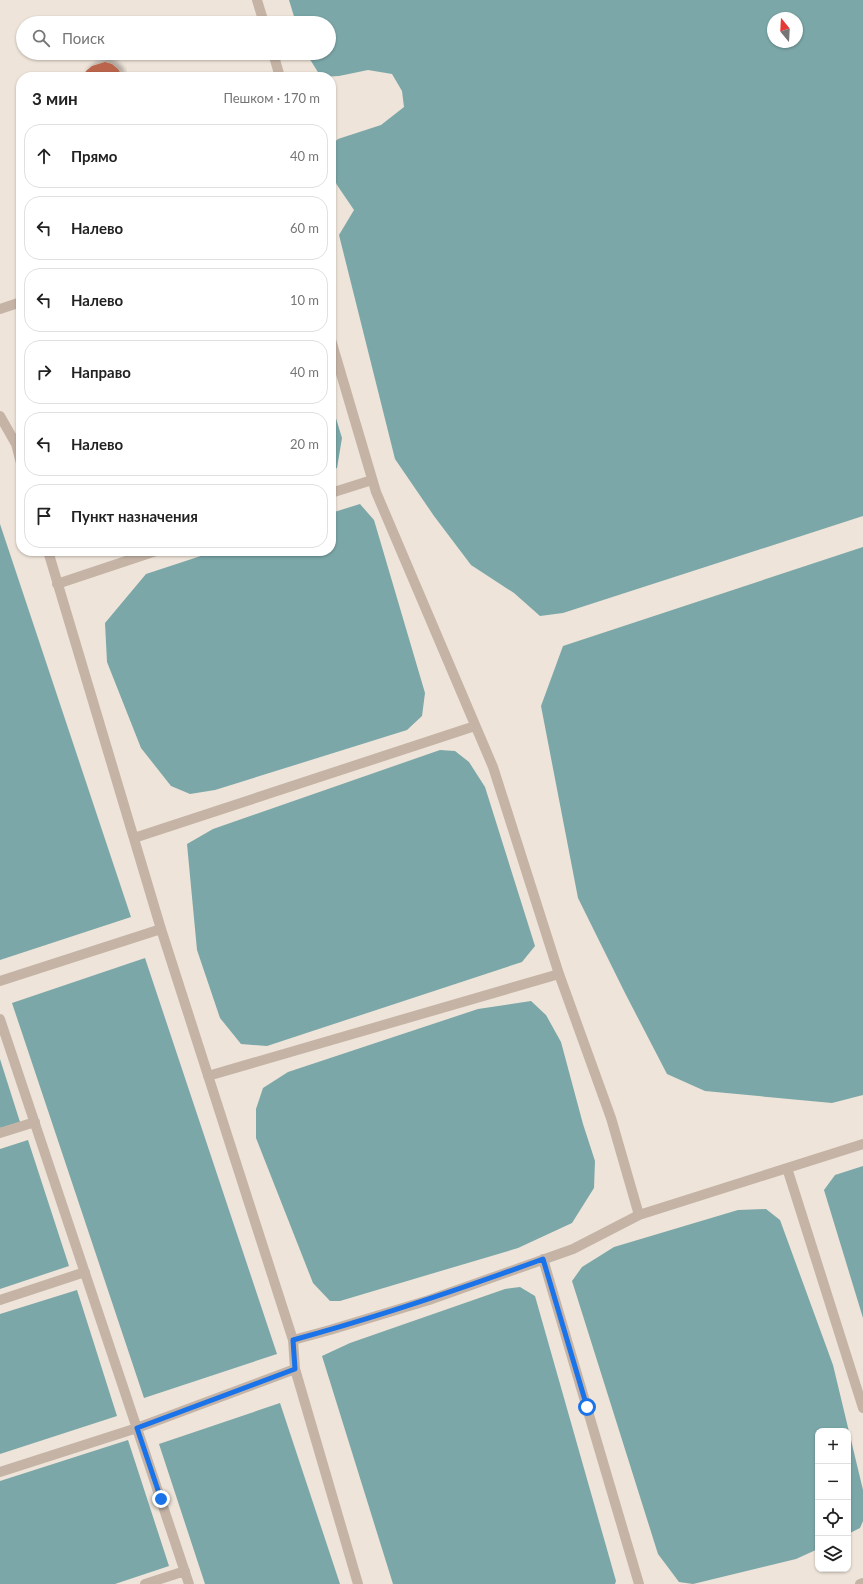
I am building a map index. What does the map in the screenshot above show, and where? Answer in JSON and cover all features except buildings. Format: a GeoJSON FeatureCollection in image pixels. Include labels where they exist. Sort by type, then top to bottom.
{"type":"FeatureCollection","features":[{"type":"Feature","properties":{"kind":"lane"},"geometry":{"type":"LineString","coordinates":[[257,0],[262,16]]}},
{"type":"Feature","properties":{"kind":"lane"},"geometry":{"type":"LineString","coordinates":[[275,60],[279,72]]}},
{"type":"Feature","properties":{"kind":"lane"},"geometry":{"type":"LineString","coordinates":[[0,309],[16,304]]}},
{"type":"Feature","properties":{"kind":"lane"},"geometry":{"type":"LineString","coordinates":[[336,357],[376,492],[493,767],[559,974],[611,1118],[639,1215]]}},
{"type":"Feature","properties":{"kind":"lane"},"geometry":{"type":"LineString","coordinates":[[0,416],[16,444]]}},
{"type":"Feature","properties":{"kind":"lane"},"geometry":{"type":"LineString","coordinates":[[336,491],[372,480]]}},
{"type":"Feature","properties":{"kind":"lane"},"geometry":{"type":"LineString","coordinates":[[49,556],[161,929],[293,1340],[295,1369],[358,1584]]}},
{"type":"Feature","properties":{"kind":"lane"},"geometry":{"type":"LineString","coordinates":[[57,584],[141,556]]}},
{"type":"Feature","properties":{"kind":"lane"},"geometry":{"type":"LineString","coordinates":[[134,838],[475,726]]}},
{"type":"Feature","properties":{"kind":"lane"},"geometry":{"type":"LineString","coordinates":[[0,981],[161,929]]}},
{"type":"Feature","properties":{"kind":"lane"},"geometry":{"type":"LineString","coordinates":[[208,1076],[559,974]]}},
{"type":"Feature","properties":{"kind":"lane"},"geometry":{"type":"LineString","coordinates":[[0,1019],[189,1584]]}},
{"type":"Feature","properties":{"kind":"lane"},"geometry":{"type":"LineString","coordinates":[[0,1133],[35,1122]]}},
{"type":"Feature","properties":{"kind":"lane"},"geometry":{"type":"LineString","coordinates":[[293,1340],[429,1300],[573,1249],[639,1215],[863,1144]]}},
{"type":"Feature","properties":{"kind":"lane"},"geometry":{"type":"LineString","coordinates":[[787,1168],[863,1408]]}},
{"type":"Feature","properties":{"kind":"lane"},"geometry":{"type":"LineString","coordinates":[[543,1259],[639,1584]]}},
{"type":"Feature","properties":{"kind":"lane"},"geometry":{"type":"LineString","coordinates":[[0,1300],[85,1272]]}},
{"type":"Feature","properties":{"kind":"lane"},"geometry":{"type":"LineString","coordinates":[[0,1472],[137,1428],[295,1369]]}},
{"type":"Feature","properties":{"kind":"lane"},"geometry":{"type":"LineString","coordinates":[[145,1584],[185,1571]]}},
{"type":"Feature","properties":{"kind":"water"},"geometry":{"type":"Polygon","coordinates":[[[289,0],[863,0],[863,516],[563,613],[540,616],[514,593],[471,565],[434,516],[395,459],[339,235],[354,210],[336,183],[336,141],[381,125],[404,107],[402,91],[392,74],[368,70],[336,76],[336,72],[318,72],[310,60],[336,60],[336,16],[294,16],[289,0]]]}},
{"type":"Feature","properties":{"kind":"water"},"geometry":{"type":"Polygon","coordinates":[[[336,418],[342,438],[336,468],[336,418]]]}},
{"type":"Feature","properties":{"kind":"water"},"geometry":{"type":"Polygon","coordinates":[[[360,504],[374,520],[425,693],[422,716],[407,730],[215,790],[190,794],[171,786],[141,748],[107,662],[105,623],[146,574],[201,556],[336,556],[336,511],[360,504]]]}},
{"type":"Feature","properties":{"kind":"water"},"geometry":{"type":"Polygon","coordinates":[[[0,524],[131,917],[0,960],[0,524]]]}},
{"type":"Feature","properties":{"kind":"water"},"geometry":{"type":"Polygon","coordinates":[[[863,547],[863,1095],[832,1103],[705,1091],[667,1074],[578,898],[541,706],[563,646],[863,547]]]}},
{"type":"Feature","properties":{"kind":"water"},"geometry":{"type":"Polygon","coordinates":[[[440,750],[455,751],[469,762],[485,787],[535,946],[522,962],[267,1046],[241,1044],[220,1018],[197,950],[187,844],[213,829],[440,750]]]}},
{"type":"Feature","properties":{"kind":"water"},"geometry":{"type":"Polygon","coordinates":[[[145,958],[277,1354],[144,1398],[12,1003],[145,958]]]}},
{"type":"Feature","properties":{"kind":"water"},"geometry":{"type":"Polygon","coordinates":[[[531,1001],[546,1015],[561,1042],[583,1124],[595,1161],[594,1188],[572,1223],[518,1248],[340,1301],[330,1301],[313,1283],[256,1138],[256,1109],[263,1088],[288,1072],[478,1009],[531,1001]]]}},
{"type":"Feature","properties":{"kind":"water"},"geometry":{"type":"Polygon","coordinates":[[[0,1059],[20,1122],[0,1128],[0,1059]]]}},
{"type":"Feature","properties":{"kind":"water"},"geometry":{"type":"Polygon","coordinates":[[[28,1140],[69,1266],[0,1289],[0,1149],[28,1140]]]}},
{"type":"Feature","properties":{"kind":"water"},"geometry":{"type":"Polygon","coordinates":[[[863,1166],[863,1318],[824,1190],[835,1175],[863,1166]]]}},
{"type":"Feature","properties":{"kind":"water"},"geometry":{"type":"Polygon","coordinates":[[[766,1209],[780,1220],[833,1365],[848,1428],[815,1428],[815,1550],[796,1559],[693,1584],[679,1582],[658,1554],[572,1281],[582,1267],[614,1247],[738,1210],[766,1209]]]}},
{"type":"Feature","properties":{"kind":"water"},"geometry":{"type":"Polygon","coordinates":[[[520,1287],[535,1296],[616,1581],[615,1584],[393,1584],[322,1356],[350,1343],[505,1289],[520,1287]]]}},
{"type":"Feature","properties":{"kind":"water"},"geometry":{"type":"Polygon","coordinates":[[[77,1290],[117,1416],[0,1454],[0,1314],[77,1290]]]}},
{"type":"Feature","properties":{"kind":"water"},"geometry":{"type":"Polygon","coordinates":[[[280,1403],[340,1584],[205,1584],[159,1444],[280,1403]]]}},
{"type":"Feature","properties":{"kind":"water"},"geometry":{"type":"Polygon","coordinates":[[[128,1440],[169,1566],[115,1584],[0,1584],[0,1481],[128,1440]]]}},
{"type":"Feature","properties":{"kind":"water"},"geometry":{"type":"Polygon","coordinates":[[[851,1440],[863,1490],[863,1521],[860,1528],[851,1532],[851,1440]]]}},
{"type":"Feature","properties":{"kind":"route"},"geometry":{"type":"LineString","coordinates":[[161,1499],[137,1428],[295,1369],[293,1340],[429,1300],[543,1259],[587,1407]]}}]}
